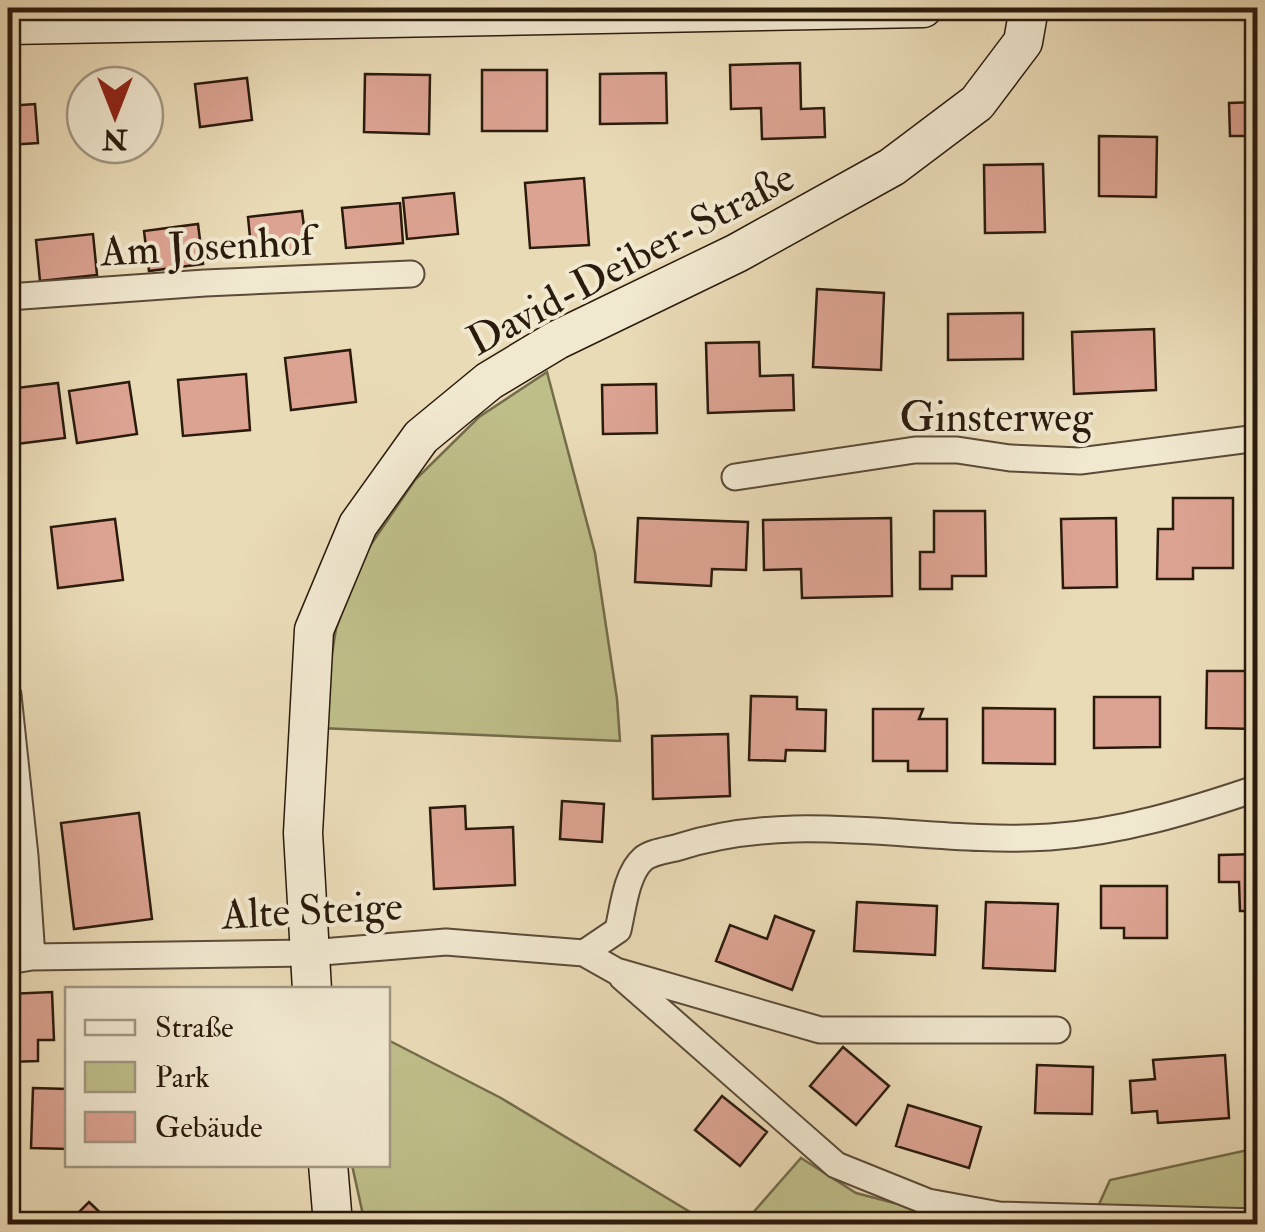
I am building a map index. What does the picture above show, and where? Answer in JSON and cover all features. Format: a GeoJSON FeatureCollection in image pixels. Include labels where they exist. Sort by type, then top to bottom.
{"type":"FeatureCollection","features":[{"type":"Feature","properties":{"kind":"street"},"geometry":{"type":"LineString","coordinates":[[8,25],[923,8]]}},
{"type":"Feature","properties":{"kind":"street","name":"David-Deiber-Straße"},"geometry":{"type":"LineString","coordinates":[[311,971],[303,833],[314,630],[358,524],[421,437],[489,380],[556,340],[737,253],[892,167],[977,103],[1023,42],[1029,8]]}},
{"type":"Feature","properties":{"kind":"street","name":"Am Josenhof"},"geometry":{"type":"LineString","coordinates":[[8,297],[411,274]]}},
{"type":"Feature","properties":{"kind":"street","name":"Ginsterweg"},"geometry":{"type":"LineString","coordinates":[[735,476],[915,450],[1080,461],[1258,438]]}},
{"type":"Feature","properties":{"kind":"street"},"geometry":{"type":"LineString","coordinates":[[8,695],[25,856],[20,959]]}},
{"type":"Feature","properties":{"kind":"street"},"geometry":{"type":"LineString","coordinates":[[584,954],[618,930],[632,876],[644,858],[716,835],[805,826],[920,836],[1046,838],[1102,832],[1258,788]]}},
{"type":"Feature","properties":{"kind":"street","name":"Alte Steige"},"geometry":{"type":"LineString","coordinates":[[20,959],[311,971],[446,942],[584,954],[616,971],[820,1030],[1057,1030]]}},
{"type":"Feature","properties":{"kind":"street","name":"Alte Steige"},"geometry":{"type":"LineString","coordinates":[[616,971],[836,1165],[928,1202],[999,1215],[1258,1222]]}},
{"type":"Feature","properties":{"kind":"street"},"geometry":{"type":"LineString","coordinates":[[328,1167],[333,1224]]}},
{"type":"Feature","properties":{"kind":"green space"},"geometry":{"type":"Polygon","coordinates":[[[547,372],[595,553],[620,741],[320,728],[336,629],[359,562],[415,480],[479,417],[547,372]]]}},
{"type":"Feature","properties":{"kind":"green space"},"geometry":{"type":"Polygon","coordinates":[[[390,1041],[501,1098],[710,1224],[365,1224],[352,1167],[390,1167],[390,1041]]]}},
{"type":"Feature","properties":{"kind":"green space"},"geometry":{"type":"Polygon","coordinates":[[[1257,1148],[1257,1224],[1090,1224],[1110,1180],[1257,1148]]]}},
{"type":"Feature","properties":{"kind":"green space"},"geometry":{"type":"Polygon","coordinates":[[[801,1158],[856,1193],[963,1221],[993,1224],[743,1224],[801,1158]]]}},
{"type":"Feature","properties":{"kind":"building"},"geometry":{"type":"Polygon","coordinates":[[[800,63],[801,109],[824,108],[825,137],[762,139],[761,108],[731,109],[730,65],[800,63]]]}},
{"type":"Feature","properties":{"kind":"building"},"geometry":{"type":"Polygon","coordinates":[[[482,70],[547,70],[547,131],[482,131],[482,70]]]}},
{"type":"Feature","properties":{"kind":"building"},"geometry":{"type":"Polygon","coordinates":[[[666,73],[667,123],[600,124],[600,74],[666,73]]]}},
{"type":"Feature","properties":{"kind":"building"},"geometry":{"type":"Polygon","coordinates":[[[365,74],[430,75],[429,134],[364,132],[365,74]]]}},
{"type":"Feature","properties":{"kind":"building"},"geometry":{"type":"Polygon","coordinates":[[[247,78],[252,120],[200,127],[195,84],[247,78]]]}},
{"type":"Feature","properties":{"kind":"building"},"geometry":{"type":"Polygon","coordinates":[[[1258,102],[1258,167],[1246,167],[1246,136],[1230,136],[1229,103],[1258,102]]]}},
{"type":"Feature","properties":{"kind":"building"},"geometry":{"type":"Polygon","coordinates":[[[35,104],[38,143],[8,145],[8,106],[35,104]]]}},
{"type":"Feature","properties":{"kind":"building"},"geometry":{"type":"Polygon","coordinates":[[[1099,136],[1157,137],[1156,197],[1099,196],[1099,136]]]}},
{"type":"Feature","properties":{"kind":"building"},"geometry":{"type":"Polygon","coordinates":[[[1043,164],[1045,232],[985,233],[984,165],[1043,164]]]}},
{"type":"Feature","properties":{"kind":"building"},"geometry":{"type":"Polygon","coordinates":[[[584,178],[589,245],[530,248],[525,183],[584,178]]]}},
{"type":"Feature","properties":{"kind":"building"},"geometry":{"type":"Polygon","coordinates":[[[454,193],[458,234],[407,239],[403,198],[454,193]]]}},
{"type":"Feature","properties":{"kind":"building"},"geometry":{"type":"Polygon","coordinates":[[[400,203],[403,243],[346,248],[342,208],[400,203]]]}},
{"type":"Feature","properties":{"kind":"building"},"geometry":{"type":"Polygon","coordinates":[[[302,211],[307,251],[252,257],[248,217],[302,211]]]}},
{"type":"Feature","properties":{"kind":"building"},"geometry":{"type":"Polygon","coordinates":[[[198,224],[203,264],[149,271],[144,231],[198,224]]]}},
{"type":"Feature","properties":{"kind":"building"},"geometry":{"type":"Polygon","coordinates":[[[93,234],[97,275],[40,281],[36,240],[93,234]]]}},
{"type":"Feature","properties":{"kind":"building"},"geometry":{"type":"Polygon","coordinates":[[[817,289],[884,293],[881,370],[813,367],[817,289]]]}},
{"type":"Feature","properties":{"kind":"building"},"geometry":{"type":"Polygon","coordinates":[[[1023,313],[1023,359],[948,360],[948,314],[1023,313]]]}},
{"type":"Feature","properties":{"kind":"building"},"geometry":{"type":"Polygon","coordinates":[[[1247,321],[1258,321],[1258,376],[1248,376],[1247,321]]]}},
{"type":"Feature","properties":{"kind":"building"},"geometry":{"type":"Polygon","coordinates":[[[1154,329],[1156,390],[1074,394],[1072,332],[1154,329]]]}},
{"type":"Feature","properties":{"kind":"building"},"geometry":{"type":"Polygon","coordinates":[[[759,342],[760,376],[793,375],[794,410],[708,413],[706,343],[759,342]]]}},
{"type":"Feature","properties":{"kind":"building"},"geometry":{"type":"Polygon","coordinates":[[[350,350],[356,402],[291,410],[285,358],[350,350]]]}},
{"type":"Feature","properties":{"kind":"building"},"geometry":{"type":"Polygon","coordinates":[[[246,374],[250,430],[183,436],[178,380],[246,374]]]}},
{"type":"Feature","properties":{"kind":"building"},"geometry":{"type":"Polygon","coordinates":[[[129,382],[137,434],[77,443],[69,391],[129,382]]]}},
{"type":"Feature","properties":{"kind":"building"},"geometry":{"type":"Polygon","coordinates":[[[58,383],[65,438],[8,445],[8,389],[58,383]]]}},
{"type":"Feature","properties":{"kind":"building"},"geometry":{"type":"Polygon","coordinates":[[[656,384],[657,433],[603,434],[602,385],[656,384]]]}},
{"type":"Feature","properties":{"kind":"building"},"geometry":{"type":"Polygon","coordinates":[[[1173,498],[1233,498],[1233,568],[1193,568],[1193,579],[1157,579],[1158,529],[1173,529],[1173,498]]]}},
{"type":"Feature","properties":{"kind":"building"},"geometry":{"type":"Polygon","coordinates":[[[934,511],[985,511],[986,576],[952,576],[952,589],[920,589],[920,552],[934,552],[934,511]]]}},
{"type":"Feature","properties":{"kind":"building"},"geometry":{"type":"Polygon","coordinates":[[[638,518],[748,522],[746,570],[712,569],[711,586],[635,582],[638,518]]]}},
{"type":"Feature","properties":{"kind":"building"},"geometry":{"type":"Polygon","coordinates":[[[891,518],[892,596],[802,598],[801,569],[764,570],[763,520],[891,518]]]}},
{"type":"Feature","properties":{"kind":"building"},"geometry":{"type":"Polygon","coordinates":[[[1116,518],[1117,587],[1063,588],[1061,519],[1116,518]]]}},
{"type":"Feature","properties":{"kind":"building"},"geometry":{"type":"Polygon","coordinates":[[[115,519],[123,580],[58,588],[51,527],[115,519]]]}},
{"type":"Feature","properties":{"kind":"building"},"geometry":{"type":"Polygon","coordinates":[[[1207,671],[1258,671],[1258,729],[1206,728],[1207,671]]]}},
{"type":"Feature","properties":{"kind":"building"},"geometry":{"type":"Polygon","coordinates":[[[751,696],[797,697],[797,709],[826,710],[825,751],[786,750],[785,761],[749,760],[751,696]]]}},
{"type":"Feature","properties":{"kind":"building"},"geometry":{"type":"Polygon","coordinates":[[[1094,697],[1160,697],[1160,747],[1094,748],[1094,697]]]}},
{"type":"Feature","properties":{"kind":"building"},"geometry":{"type":"Polygon","coordinates":[[[983,708],[1055,709],[1055,764],[983,763],[983,708]]]}},
{"type":"Feature","properties":{"kind":"building"},"geometry":{"type":"Polygon","coordinates":[[[873,709],[923,709],[919,719],[947,719],[947,771],[908,771],[908,761],[873,761],[873,709]]]}},
{"type":"Feature","properties":{"kind":"building"},"geometry":{"type":"Polygon","coordinates":[[[728,734],[730,796],[653,799],[652,736],[728,734]]]}},
{"type":"Feature","properties":{"kind":"building"},"geometry":{"type":"Polygon","coordinates":[[[562,801],[604,804],[602,842],[560,839],[562,801]]]}},
{"type":"Feature","properties":{"kind":"building"},"geometry":{"type":"Polygon","coordinates":[[[465,806],[466,829],[513,827],[515,885],[434,889],[430,808],[465,806]]]}},
{"type":"Feature","properties":{"kind":"building"},"geometry":{"type":"Polygon","coordinates":[[[139,813],[152,919],[74,929],[61,823],[139,813]]]}},
{"type":"Feature","properties":{"kind":"building"},"geometry":{"type":"Polygon","coordinates":[[[1258,854],[1258,911],[1240,911],[1239,882],[1219,882],[1219,855],[1258,854]]]}},
{"type":"Feature","properties":{"kind":"building"},"geometry":{"type":"Polygon","coordinates":[[[1101,886],[1167,886],[1167,938],[1124,938],[1124,928],[1101,928],[1101,886]]]}},
{"type":"Feature","properties":{"kind":"building"},"geometry":{"type":"Polygon","coordinates":[[[857,902],[937,906],[935,955],[854,951],[857,902]]]}},
{"type":"Feature","properties":{"kind":"building"},"geometry":{"type":"Polygon","coordinates":[[[986,902],[1058,904],[1055,971],[983,968],[986,902]]]}},
{"type":"Feature","properties":{"kind":"building"},"geometry":{"type":"Polygon","coordinates":[[[775,916],[814,931],[792,990],[716,961],[730,925],[767,939],[775,916]]]}},
{"type":"Feature","properties":{"kind":"building"},"geometry":{"type":"Polygon","coordinates":[[[52,992],[54,1040],[38,1040],[38,1061],[8,1062],[8,994],[52,992]]]}},
{"type":"Feature","properties":{"kind":"building"},"geometry":{"type":"Polygon","coordinates":[[[843,1047],[889,1086],[856,1125],[810,1086],[843,1047]]]}},
{"type":"Feature","properties":{"kind":"building"},"geometry":{"type":"Polygon","coordinates":[[[1225,1055],[1229,1118],[1158,1123],[1157,1111],[1132,1113],[1130,1081],[1155,1079],[1153,1060],[1225,1055]]]}},
{"type":"Feature","properties":{"kind":"building"},"geometry":{"type":"Polygon","coordinates":[[[1037,1065],[1093,1067],[1092,1114],[1035,1113],[1037,1065]]]}},
{"type":"Feature","properties":{"kind":"building"},"geometry":{"type":"Polygon","coordinates":[[[33,1088],[65,1089],[65,1149],[31,1148],[33,1088]]]}},
{"type":"Feature","properties":{"kind":"building"},"geometry":{"type":"Polygon","coordinates":[[[722,1096],[767,1132],[740,1166],[695,1130],[722,1096]]]}},
{"type":"Feature","properties":{"kind":"building"},"geometry":{"type":"Polygon","coordinates":[[[908,1105],[981,1127],[969,1168],[896,1146],[908,1105]]]}},
{"type":"Feature","properties":{"kind":"building"},"geometry":{"type":"Polygon","coordinates":[[[89,1202],[112,1224],[67,1224],[89,1202]]]}},
{"type":"Feature","properties":{"kind":"waterway"},"geometry":{"type":"LineString","coordinates":[[446,1217],[489,1224]]}}]}
